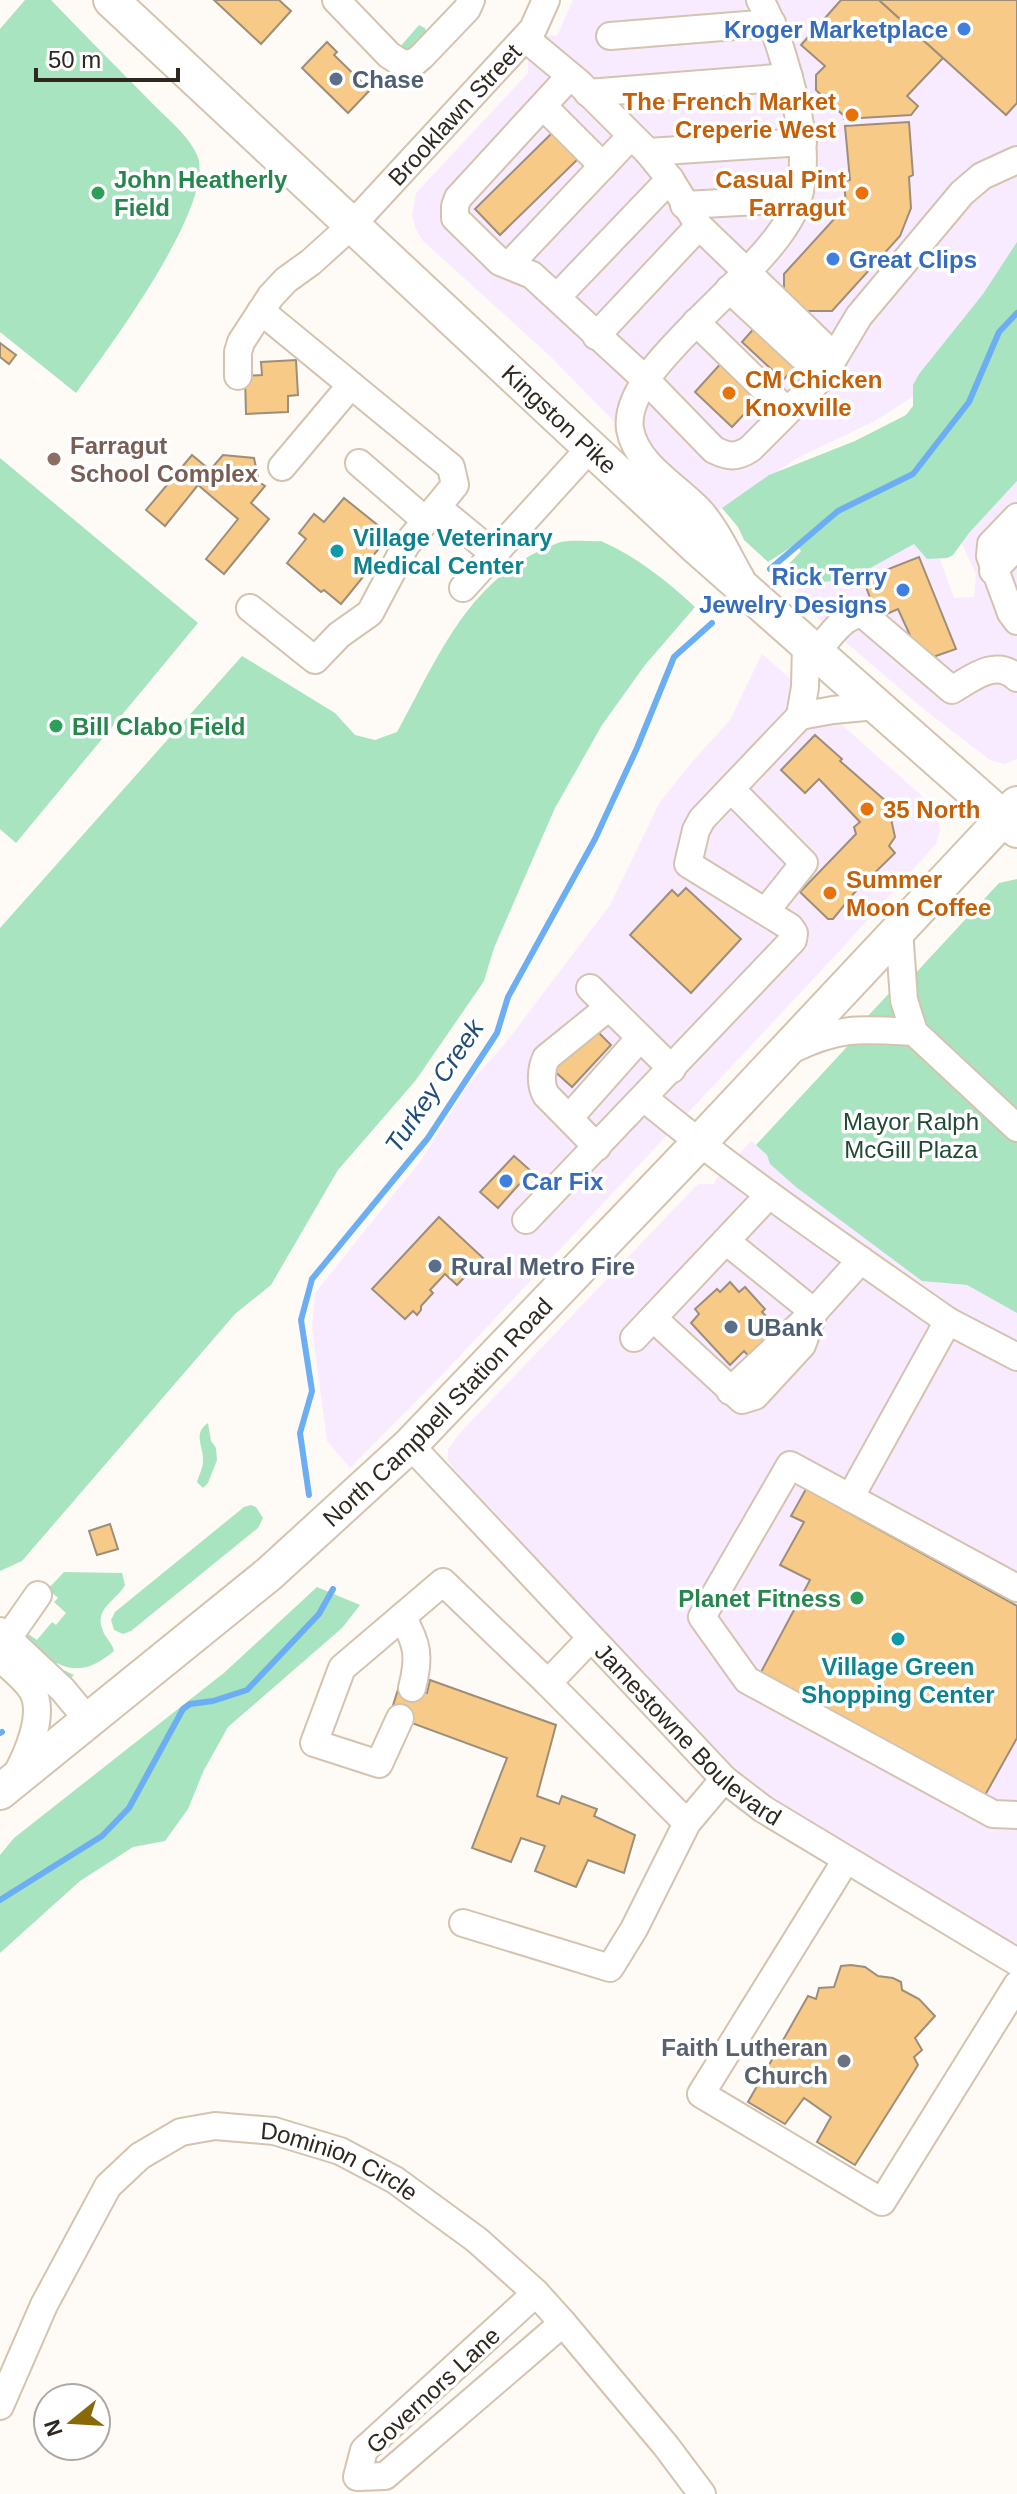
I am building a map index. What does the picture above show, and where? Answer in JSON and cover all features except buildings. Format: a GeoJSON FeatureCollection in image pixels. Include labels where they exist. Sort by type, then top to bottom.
{"type":"FeatureCollection","features":[{"type":"Feature","properties":{"kind":"main road","name":"Kingston Pike"},"geometry":{"type":"LineString","coordinates":[[111,0],[750,595],[876,706],[1013,817]]}},
{"type":"Feature","properties":{"kind":"main road","name":"North Campbell Station Road"},"geometry":{"type":"LineString","coordinates":[[6,1786],[269,1574],[410,1445],[899,929],[1013,817]]}},
{"type":"Feature","properties":{"kind":"street"},"geometry":{"type":"LineString","coordinates":[[340,1],[389,55],[403,64],[415,62],[422,56],[467,9],[471,0]]}},
{"type":"Feature","properties":{"kind":"street","name":"Brooklawn Street"},"geometry":{"type":"LineString","coordinates":[[238,376],[241,342],[286,280],[353,224],[533,29],[546,0]]}},
{"type":"Feature","properties":{"kind":"street"},"geometry":{"type":"LineString","coordinates":[[610,36],[766,12],[789,77],[803,142],[798,199],[786,223],[646,380],[631,413],[630,428],[637,448],[659,474],[701,512],[750,595]]}},
{"type":"Feature","properties":{"kind":"street"},"geometry":{"type":"LineString","coordinates":[[525,38],[640,144],[670,179],[692,216],[738,280],[828,365]]}},
{"type":"Feature","properties":{"kind":"street"},"geometry":{"type":"LineString","coordinates":[[789,77],[579,85],[543,106],[455,206],[457,222],[500,262],[532,275],[646,380],[714,450],[729,457],[750,449],[828,365],[859,316],[962,193],[982,176],[1017,160]]}},
{"type":"Feature","properties":{"kind":"street"},"geometry":{"type":"LineString","coordinates":[[543,106],[603,166]]}},
{"type":"Feature","properties":{"kind":"street"},"geometry":{"type":"LineString","coordinates":[[509,265],[603,166],[640,144],[803,142]]}},
{"type":"Feature","properties":{"kind":"street"},"geometry":{"type":"LineString","coordinates":[[557,297],[670,179]]}},
{"type":"Feature","properties":{"kind":"street"},"geometry":{"type":"LineString","coordinates":[[596,336],[692,216],[798,199]]}},
{"type":"Feature","properties":{"kind":"street"},"geometry":{"type":"LineString","coordinates":[[250,608],[315,660],[339,635],[370,613],[406,545],[455,485],[451,467],[261,311]]}},
{"type":"Feature","properties":{"kind":"street"},"geometry":{"type":"LineString","coordinates":[[696,322],[787,411]]}},
{"type":"Feature","properties":{"kind":"street"},"geometry":{"type":"LineString","coordinates":[[282,467],[351,385]]}},
{"type":"Feature","properties":{"kind":"street"},"geometry":{"type":"LineString","coordinates":[[463,588],[590,448]]}},
{"type":"Feature","properties":{"kind":"street"},"geometry":{"type":"LineString","coordinates":[[359,463],[493,553]]}},
{"type":"Feature","properties":{"kind":"street"},"geometry":{"type":"LineString","coordinates":[[1017,517],[991,544],[990,556],[993,571],[1017,621]]}},
{"type":"Feature","properties":{"kind":"street"},"geometry":{"type":"LineString","coordinates":[[993,571],[1017,546]]}},
{"type":"Feature","properties":{"kind":"street"},"geometry":{"type":"LineString","coordinates":[[526,1220],[793,940],[794,933],[790,927],[688,864],[696,830],[702,819],[800,716],[811,648],[857,613],[863,614],[952,690],[979,673],[994,669],[1010,672],[1017,678]]}},
{"type":"Feature","properties":{"kind":"street"},"geometry":{"type":"LineString","coordinates":[[800,716],[876,706]]}},
{"type":"Feature","properties":{"kind":"street"},"geometry":{"type":"LineString","coordinates":[[731,789],[804,863],[766,911]]}},
{"type":"Feature","properties":{"kind":"street"},"geometry":{"type":"LineString","coordinates":[[899,929],[904,1000],[914,1032],[1017,1128]]}},
{"type":"Feature","properties":{"kind":"street"},"geometry":{"type":"LineString","coordinates":[[590,988],[672,1069]]}},
{"type":"Feature","properties":{"kind":"street"},"geometry":{"type":"LineString","coordinates":[[597,1147],[542,1090],[542,1066],[546,1058],[609,1007]]}},
{"type":"Feature","properties":{"kind":"street"},"geometry":{"type":"LineString","coordinates":[[783,1054],[837,1031],[876,1029],[914,1032]]}},
{"type":"Feature","properties":{"kind":"street"},"geometry":{"type":"LineString","coordinates":[[569,1118],[640,1038]]}},
{"type":"Feature","properties":{"kind":"street"},"geometry":{"type":"LineString","coordinates":[[644,1098],[769,1195],[948,1321],[1017,1357]]}},
{"type":"Feature","properties":{"kind":"street"},"geometry":{"type":"LineString","coordinates":[[634,1338],[769,1195]]}},
{"type":"Feature","properties":{"kind":"street"},"geometry":{"type":"LineString","coordinates":[[726,1241],[814,1312]]}},
{"type":"Feature","properties":{"kind":"street"},"geometry":{"type":"LineString","coordinates":[[653,1318],[742,1400],[755,1396],[802,1345],[814,1312],[861,1260]]}},
{"type":"Feature","properties":{"kind":"street"},"geometry":{"type":"LineString","coordinates":[[850,1498],[948,1321]]}},
{"type":"Feature","properties":{"kind":"street","name":"Jamestowne Boulevard"},"geometry":{"type":"LineString","coordinates":[[410,1445],[724,1779],[763,1809],[1017,1962]]}},
{"type":"Feature","properties":{"kind":"street"},"geometry":{"type":"LineString","coordinates":[[1017,1588],[790,1465],[702,1617],[747,1680],[993,1814],[1017,1815]]}},
{"type":"Feature","properties":{"kind":"street"},"geometry":{"type":"LineString","coordinates":[[400,1718],[379,1764],[314,1743],[342,1668],[443,1582],[687,1823]]}},
{"type":"Feature","properties":{"kind":"street"},"geometry":{"type":"LineString","coordinates":[[3,1642],[38,1595]]}},
{"type":"Feature","properties":{"kind":"street"},"geometry":{"type":"LineString","coordinates":[[402,1617],[414,1637],[418,1663],[412,1688]]}},
{"type":"Feature","properties":{"kind":"street"},"geometry":{"type":"LineString","coordinates":[[548,1683],[591,1638]]}},
{"type":"Feature","properties":{"kind":"street"},"geometry":{"type":"LineString","coordinates":[[3,1642],[63,1690],[87,1719]]}},
{"type":"Feature","properties":{"kind":"street"},"geometry":{"type":"LineString","coordinates":[[3,1642],[35,1696],[34,1732],[29,1749],[6,1786]]}},
{"type":"Feature","properties":{"kind":"street"},"geometry":{"type":"LineString","coordinates":[[463,1923],[610,1968],[634,1929],[687,1823],[724,1779]]}},
{"type":"Feature","properties":{"kind":"street"},"geometry":{"type":"LineString","coordinates":[[846,1860],[701,2094],[882,2202],[1017,1985]]}},
{"type":"Feature","properties":{"kind":"street","name":"Dominion Circle"},"geometry":{"type":"LineString","coordinates":[[0,2406],[44,2305],[108,2186],[140,2156],[181,2132],[215,2126],[274,2131],[340,2151],[395,2180],[477,2240],[536,2293],[563,2323],[702,2494]]}},
{"type":"Feature","properties":{"kind":"street","name":"Governors Lane"},"geometry":{"type":"LineString","coordinates":[[536,2293],[364,2450],[357,2477],[385,2476],[563,2323]]}},
{"type":"Feature","properties":{"kind":"shaded area"},"geometry":{"type":"Polygon","coordinates":[[[573,0],[1017,0],[1017,249],[914,396],[875,421],[799,457],[713,514],[620,428],[550,356],[422,240],[415,227],[412,215],[416,193],[528,73],[528,60],[548,35],[557,36],[573,0]]]}},
{"type":"Feature","properties":{"kind":"shaded area"},"geometry":{"type":"Polygon","coordinates":[[[1017,469],[1017,759],[1004,764],[990,760],[925,710],[792,596],[798,589],[815,585],[837,563],[895,544],[934,543],[954,598],[974,597],[976,574],[955,529],[1017,469]]]}},
{"type":"Feature","properties":{"kind":"shaded area"},"geometry":{"type":"Polygon","coordinates":[[[762,654],[930,803],[940,830],[936,844],[443,1374],[350,1468],[327,1441],[312,1328],[315,1293],[422,1159],[468,1085],[504,1045],[610,905],[660,802],[730,720],[762,654]]]}},
{"type":"Feature","properties":{"kind":"shaded area","name":"Village Green Shopping Center"},"geometry":{"type":"Polygon","coordinates":[[[751,1141],[820,1198],[938,1283],[967,1285],[1017,1313],[1017,1947],[764,1795],[741,1776],[544,1574],[505,1523],[448,1461],[448,1449],[459,1434],[695,1187],[714,1184],[751,1141]]]}},
{"type":"Feature","properties":{"kind":"green space","name":"John Heatherly Field"},"geometry":{"type":"Polygon","coordinates":[[[25,0],[51,0],[182,133],[197,155],[199,177],[191,206],[176,240],[133,312],[76,393],[0,332],[0,29],[25,0]]]}},
{"type":"Feature","properties":{"kind":"green space"},"geometry":{"type":"Polygon","coordinates":[[[419,25],[425,28],[427,34],[409,53],[399,48],[419,25]]]}},
{"type":"Feature","properties":{"kind":"green space"},"geometry":{"type":"Polygon","coordinates":[[[1017,242],[1017,481],[953,555],[947,558],[927,559],[914,544],[854,577],[801,586],[788,577],[784,569],[801,551],[796,544],[768,562],[744,540],[738,527],[722,508],[769,475],[855,441],[906,415],[913,406],[913,385],[919,374],[983,294],[1017,242]]]}},
{"type":"Feature","properties":{"kind":"green space","name":"Bill Clabo Field"},"geometry":{"type":"Polygon","coordinates":[[[0,458],[198,623],[16,843],[0,829],[0,458]]]}},
{"type":"Feature","properties":{"kind":"green space"},"geometry":{"type":"Polygon","coordinates":[[[601,541],[651,570],[695,607],[645,665],[602,725],[555,808],[494,948],[484,981],[416,1080],[338,1170],[271,1285],[235,1314],[22,1561],[0,1571],[0,928],[242,656],[335,713],[355,735],[375,740],[397,732],[460,621],[501,575],[527,557],[558,543],[601,541]]]}},
{"type":"Feature","properties":{"kind":"green space","name":"Mayor Ralph McGill Plaza"},"geometry":{"type":"Polygon","coordinates":[[[1017,879],[1017,1313],[967,1285],[922,1281],[796,1187],[770,1164],[767,1155],[756,1145],[870,1022],[866,1018],[895,987],[900,990],[999,883],[1017,879]]]}},
{"type":"Feature","properties":{"kind":"green space"},"geometry":{"type":"Polygon","coordinates":[[[208,1423],[217,1460],[203,1488],[197,1482],[203,1461],[200,1436],[208,1423]]]}},
{"type":"Feature","properties":{"kind":"green space"},"geometry":{"type":"Polygon","coordinates":[[[251,1505],[263,1518],[258,1528],[131,1631],[123,1634],[114,1630],[111,1620],[115,1612],[244,1507],[251,1505]]]}},
{"type":"Feature","properties":{"kind":"green space"},"geometry":{"type":"Polygon","coordinates":[[[64,1572],[122,1573],[125,1585],[104,1610],[101,1621],[114,1651],[87,1667],[65,1667],[57,1663],[55,1666],[74,1675],[71,1678],[62,1675],[22,1635],[27,1633],[37,1640],[52,1622],[56,1625],[66,1613],[54,1602],[58,1598],[48,1589],[64,1572]]]}},
{"type":"Feature","properties":{"kind":"green space"},"geometry":{"type":"Polygon","coordinates":[[[317,1587],[360,1605],[342,1628],[228,1727],[204,1770],[188,1809],[165,1841],[133,1847],[80,1881],[0,1953],[0,1855],[14,1838],[225,1672],[317,1587]]]}},
{"type":"Feature","properties":{"kind":"waterway","name":"Turkey Creek"},"geometry":{"type":"LineString","coordinates":[[770,569],[838,511],[913,474],[969,402],[999,332],[1017,313]]}},
{"type":"Feature","properties":{"kind":"waterway","name":"Turkey Creek"},"geometry":{"type":"LineString","coordinates":[[309,1495],[300,1433],[312,1391],[301,1320],[312,1279],[428,1138],[497,1033],[508,997],[595,839],[674,657],[712,623]]}},
{"type":"Feature","properties":{"kind":"waterway","name":"Turkey Creek"},"geometry":{"type":"LineString","coordinates":[[0,1900],[102,1836],[129,1808],[183,1709],[190,1704],[213,1701],[247,1690],[319,1614],[333,1589]]}},
{"type":"Feature","properties":{"kind":"place","name":"Kroger Marketplace"},"geometry":{"type":"Point","coordinates":[964,29]}},
{"type":"Feature","properties":{"kind":"place","name":"Chase"},"geometry":{"type":"Point","coordinates":[336,79]}},
{"type":"Feature","properties":{"kind":"place","name":"The French Market Creperie West"},"geometry":{"type":"Point","coordinates":[852,115]}},
{"type":"Feature","properties":{"kind":"place","name":"John Heatherly Field"},"geometry":{"type":"Point","coordinates":[98,193]}},
{"type":"Feature","properties":{"kind":"place","name":"Casual Pint Farragut"},"geometry":{"type":"Point","coordinates":[862,193]}},
{"type":"Feature","properties":{"kind":"place","name":"Great Clips"},"geometry":{"type":"Point","coordinates":[833,259]}},
{"type":"Feature","properties":{"kind":"place","name":"CM Chicken Knoxville"},"geometry":{"type":"Point","coordinates":[729,393]}},
{"type":"Feature","properties":{"kind":"place","name":"Farragut School Complex"},"geometry":{"type":"Point","coordinates":[54,459]}},
{"type":"Feature","properties":{"kind":"place","name":"Village Veterinary Medical Center"},"geometry":{"type":"Point","coordinates":[337,551]}},
{"type":"Feature","properties":{"kind":"place","name":"Rick Terry Jewelry Designs"},"geometry":{"type":"Point","coordinates":[903,590]}},
{"type":"Feature","properties":{"kind":"place","name":"Bill Clabo Field"},"geometry":{"type":"Point","coordinates":[56,726]}},
{"type":"Feature","properties":{"kind":"place","name":"35 North"},"geometry":{"type":"Point","coordinates":[867,809]}},
{"type":"Feature","properties":{"kind":"place","name":"Summer Moon Coffee"},"geometry":{"type":"Point","coordinates":[830,893]}},
{"type":"Feature","properties":{"kind":"place","name":"Car Fix"},"geometry":{"type":"Point","coordinates":[506,1181]}},
{"type":"Feature","properties":{"kind":"place","name":"Rural Metro Fire"},"geometry":{"type":"Point","coordinates":[435,1266]}},
{"type":"Feature","properties":{"kind":"place","name":"UBank"},"geometry":{"type":"Point","coordinates":[731,1327]}},
{"type":"Feature","properties":{"kind":"place","name":"Planet Fitness"},"geometry":{"type":"Point","coordinates":[857,1598]}},
{"type":"Feature","properties":{"kind":"place","name":"Village Green Shopping Center"},"geometry":{"type":"Point","coordinates":[898,1639]}},
{"type":"Feature","properties":{"kind":"place","name":"Faith Lutheran Church"},"geometry":{"type":"Point","coordinates":[844,2061]}}]}
